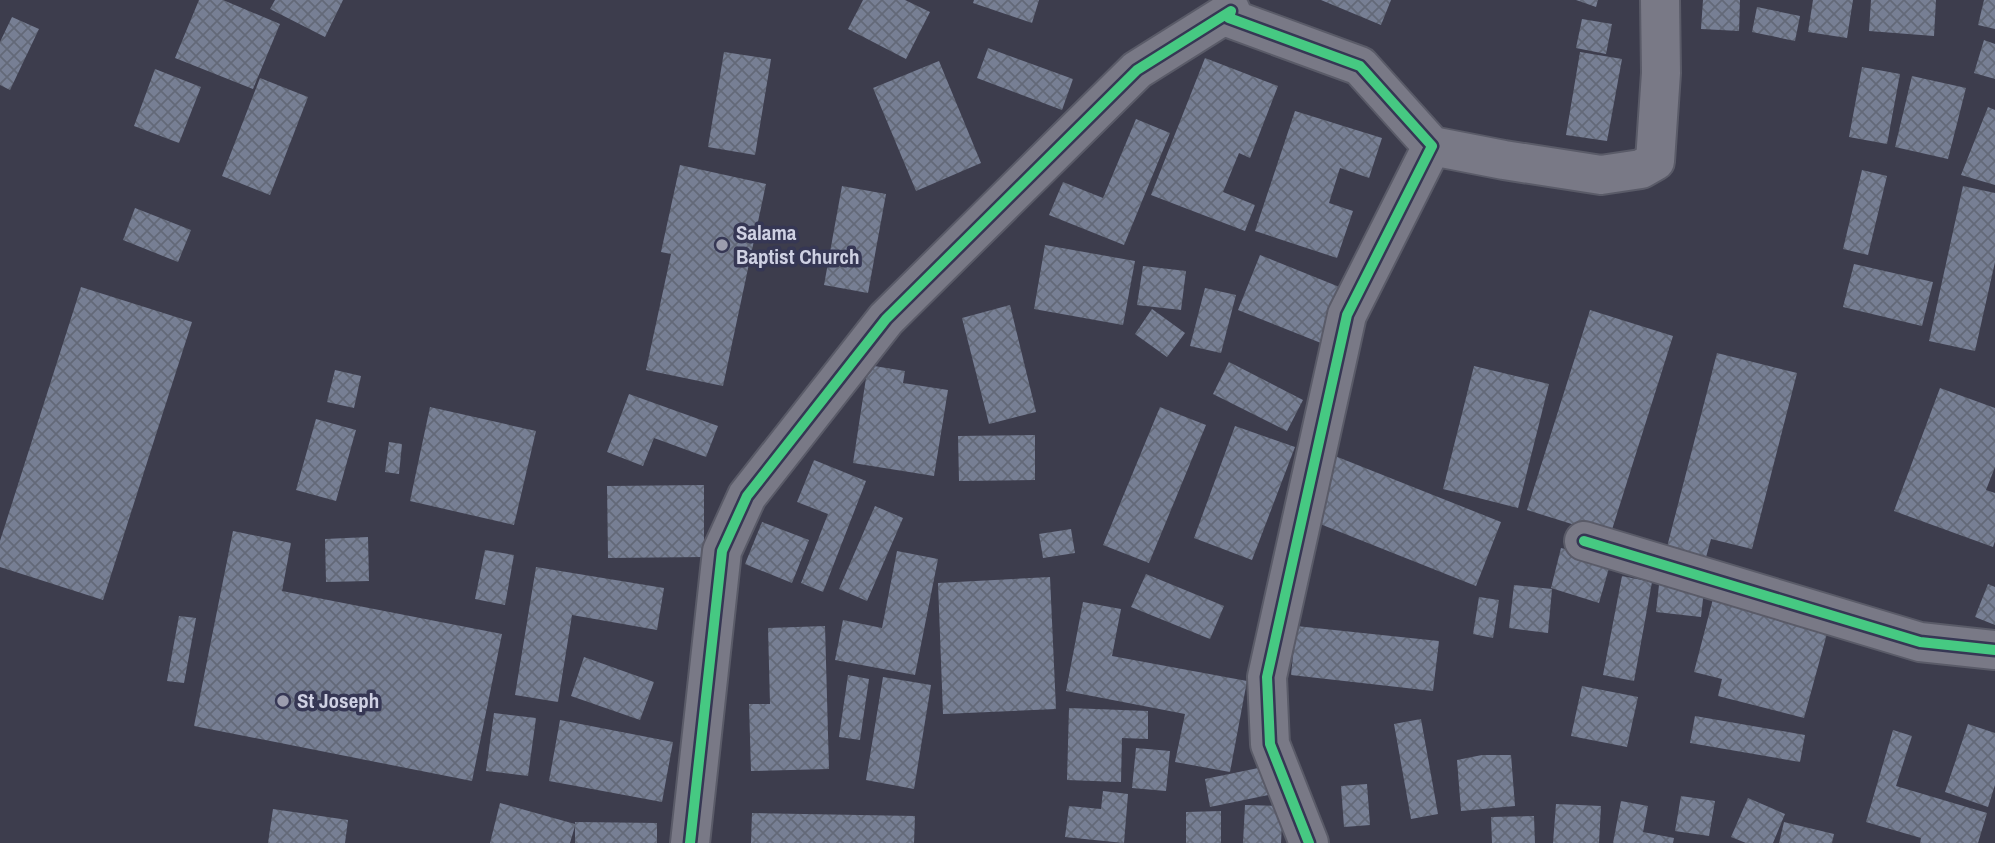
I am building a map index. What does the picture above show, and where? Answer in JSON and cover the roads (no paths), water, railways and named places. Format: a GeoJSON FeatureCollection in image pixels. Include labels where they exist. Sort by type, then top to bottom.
{"type":"FeatureCollection","features":[{"type":"Feature","properties":{"kind":"street"},"geometry":{"type":"LineString","coordinates":[[690,843],[722,551],[747,496],[886,319],[1137,70],[1234,9],[1360,66],[1432,146],[1601,175],[1641,169],[1655,161],[1661,74],[1660,0]]}},
{"type":"Feature","properties":{"kind":"street"},"geometry":{"type":"LineString","coordinates":[[1309,843],[1270,744],[1267,677],[1347,315],[1432,146]]}},
{"type":"Feature","properties":{"kind":"street"},"geometry":{"type":"LineString","coordinates":[[1584,541],[1920,642],[1995,650]]}},
{"type":"Feature","properties":{"kind":"place","name":"Salama Baptist Church"},"geometry":{"type":"Point","coordinates":[722,245]}},
{"type":"Feature","properties":{"kind":"place","name":"St Joseph"},"geometry":{"type":"Point","coordinates":[283,701]}}]}
